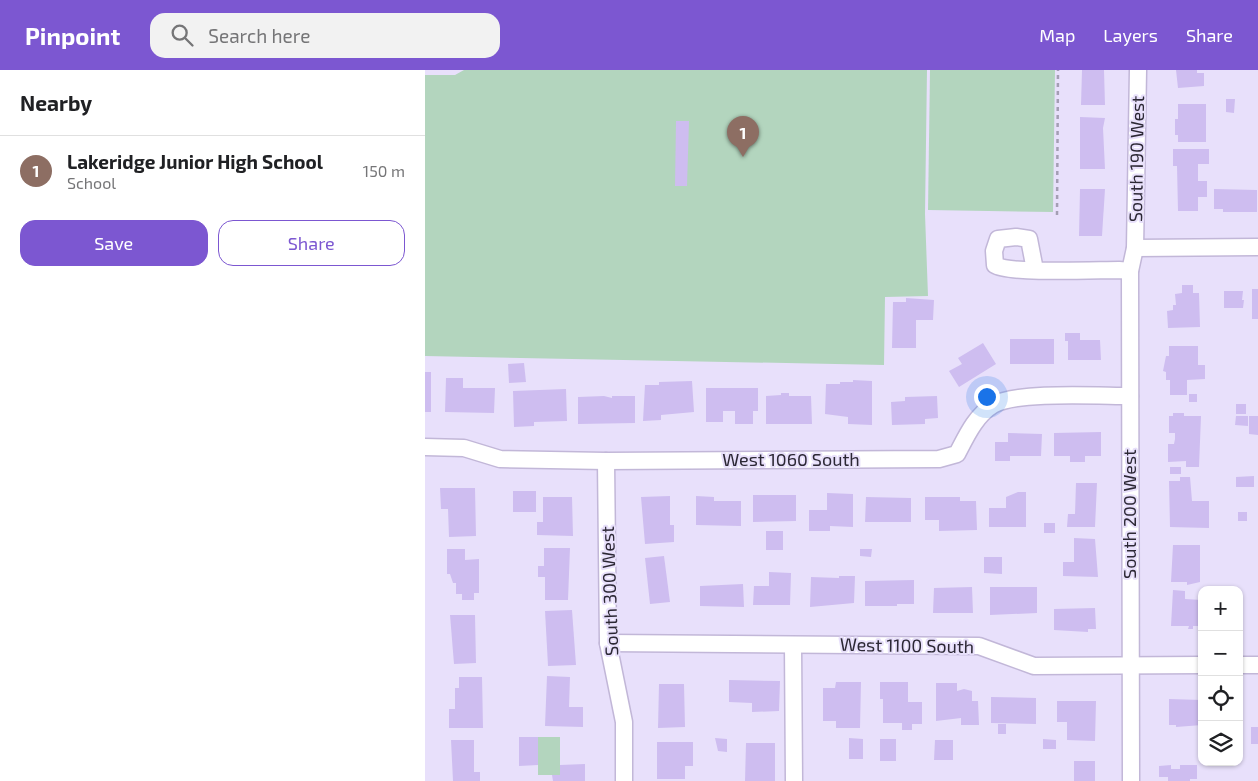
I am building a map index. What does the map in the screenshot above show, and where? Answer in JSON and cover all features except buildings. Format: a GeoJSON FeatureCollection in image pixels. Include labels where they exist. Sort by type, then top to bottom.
{"type":"FeatureCollection","features":[{"type":"Feature","properties":{"kind":"street","name":"South 190 West"},"geometry":{"type":"LineString","coordinates":[[1135,248],[1138,70]]}},
{"type":"Feature","properties":{"kind":"street"},"geometry":{"type":"LineString","coordinates":[[1135,248],[1258,247]]}},
{"type":"Feature","properties":{"kind":"street","name":"South 200 West"},"geometry":{"type":"LineString","coordinates":[[1131,781],[1130,270],[1135,248]]}},
{"type":"Feature","properties":{"kind":"street"},"geometry":{"type":"LineString","coordinates":[[1035,270],[1130,270]]}},
{"type":"Feature","properties":{"kind":"street","name":"West 1060 South"},"geometry":{"type":"LineString","coordinates":[[425,448],[464,448],[499,459],[606,461],[939,459],[957,454],[972,426],[992,406],[1012,397],[1130,396]]}},
{"type":"Feature","properties":{"kind":"street","name":"South 300 West"},"geometry":{"type":"LineString","coordinates":[[606,461],[608,643],[623,722],[624,781]]}},
{"type":"Feature","properties":{"kind":"street","name":"West 1100 South"},"geometry":{"type":"LineString","coordinates":[[608,643],[979,646],[1034,666],[1198,665]]}},
{"type":"Feature","properties":{"kind":"street"},"geometry":{"type":"LineString","coordinates":[[793,645],[795,781]]}},
{"type":"Feature","properties":{"kind":"street"},"geometry":{"type":"LineString","coordinates":[[1243,665],[1258,665]]}},
{"type":"Feature","properties":{"kind":"path"},"geometry":{"type":"LineString","coordinates":[[1057,215],[1058,70]]}},
{"type":"Feature","properties":{"kind":"green space"},"geometry":{"type":"Polygon","coordinates":[[[464,70],[927,70],[925,214],[928,296],[885,297],[884,365],[425,356],[425,75],[455,75],[464,70]]]}},
{"type":"Feature","properties":{"kind":"green space"},"geometry":{"type":"Polygon","coordinates":[[[930,70],[1055,70],[1053,212],[928,210],[930,70]]]}},
{"type":"Feature","properties":{"kind":"green space"},"geometry":{"type":"Polygon","coordinates":[[[538,737],[560,737],[560,775],[538,775],[538,737]]]}},
{"type":"Feature","properties":{"kind":"place","name":"Lakeridge Junior High School"},"geometry":{"type":"Point","coordinates":[743,157]}}]}
